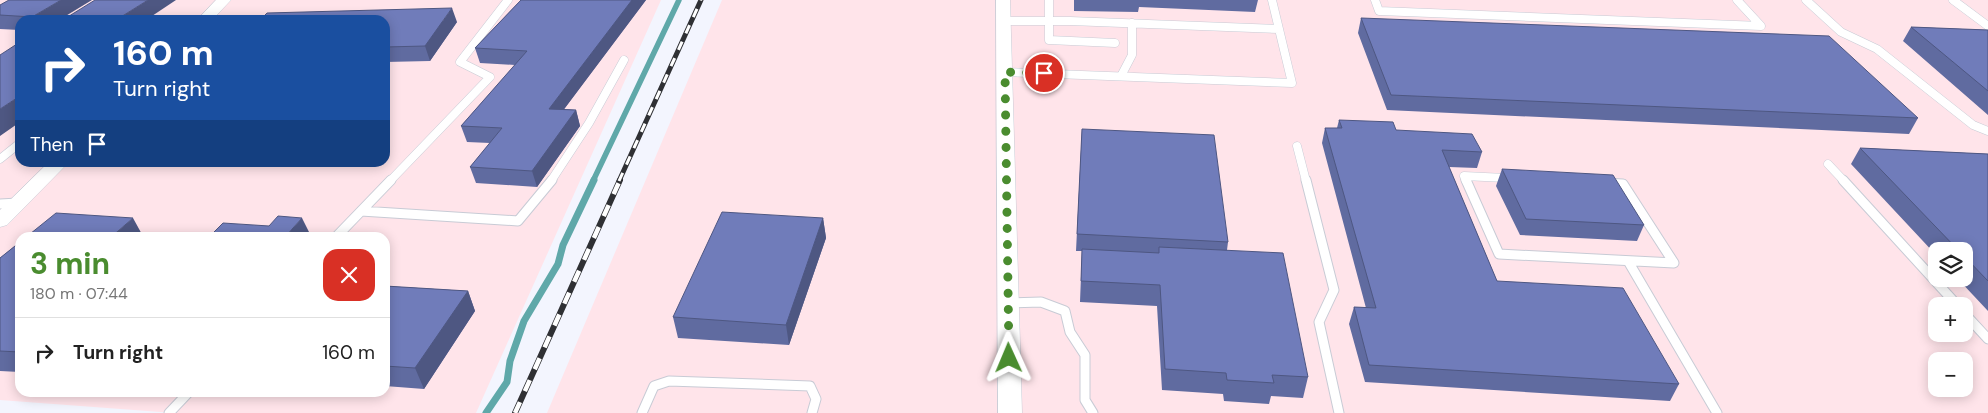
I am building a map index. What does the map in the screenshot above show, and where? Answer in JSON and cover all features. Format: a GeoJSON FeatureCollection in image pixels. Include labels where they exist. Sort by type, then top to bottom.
{"type":"FeatureCollection","features":[{"type":"Feature","properties":{"kind":"street"},"geometry":{"type":"LineString","coordinates":[[209,15],[224,0]]}},
{"type":"Feature","properties":{"kind":"street"},"geometry":{"type":"LineString","coordinates":[[1003,0],[1010,413]]}},
{"type":"Feature","properties":{"kind":"street"},"geometry":{"type":"LineString","coordinates":[[0,222],[9,203],[54,167]]}},
{"type":"Feature","properties":{"kind":"lane"},"geometry":{"type":"LineString","coordinates":[[341,232],[490,77],[460,62],[508,0]]}},
{"type":"Feature","properties":{"kind":"lane"},"geometry":{"type":"LineString","coordinates":[[1049,0],[1049,40],[1115,43]]}},
{"type":"Feature","properties":{"kind":"lane"},"geometry":{"type":"LineString","coordinates":[[1005,72],[1292,83],[1272,0]]}},
{"type":"Feature","properties":{"kind":"lane"},"geometry":{"type":"LineString","coordinates":[[1375,0],[1379,11],[1762,26],[1737,0]]}},
{"type":"Feature","properties":{"kind":"lane"},"geometry":{"type":"LineString","coordinates":[[1806,0],[1841,32],[1877,49],[1973,125],[1988,131]]}},
{"type":"Feature","properties":{"kind":"lane"},"geometry":{"type":"LineString","coordinates":[[1953,0],[1988,26]]}},
{"type":"Feature","properties":{"kind":"lane"},"geometry":{"type":"LineString","coordinates":[[1004,21],[1132,23],[1279,29]]}},
{"type":"Feature","properties":{"kind":"lane"},"geometry":{"type":"LineString","coordinates":[[1122,76],[1132,55],[1132,23]]}},
{"type":"Feature","properties":{"kind":"lane"},"geometry":{"type":"LineString","coordinates":[[361,211],[518,221],[538,201],[603,99],[624,60]]}},
{"type":"Feature","properties":{"kind":"lane"},"geometry":{"type":"LineString","coordinates":[[1297,146],[1334,290],[1319,322],[1339,413]]}},
{"type":"Feature","properties":{"kind":"lane"},"geometry":{"type":"LineString","coordinates":[[0,159],[15,147]]}},
{"type":"Feature","properties":{"kind":"lane"},"geometry":{"type":"LineString","coordinates":[[1828,164],[1950,297]]}},
{"type":"Feature","properties":{"kind":"lane"},"geometry":{"type":"LineString","coordinates":[[1464,176],[1624,184],[1674,263],[1628,261],[1499,254],[1464,176]]}},
{"type":"Feature","properties":{"kind":"lane"},"geometry":{"type":"LineString","coordinates":[[1628,261],[1717,413]]}},
{"type":"Feature","properties":{"kind":"lane"},"geometry":{"type":"LineString","coordinates":[[1007,302],[1041,302],[1065,310],[1070,332],[1085,355],[1085,400],[1093,413]]}},
{"type":"Feature","properties":{"kind":"lane"},"geometry":{"type":"LineString","coordinates":[[1973,323],[1988,339]]}},
{"type":"Feature","properties":{"kind":"lane"},"geometry":{"type":"LineString","coordinates":[[642,413],[654,386],[669,381],[810,386],[816,399],[812,413]]}},
{"type":"Feature","properties":{"kind":"lane"},"geometry":{"type":"LineString","coordinates":[[169,413],[184,397]]}},
{"type":"Feature","properties":{"kind":"shaded area"},"geometry":{"type":"Polygon","coordinates":[[[0,0],[661,0],[476,413],[174,413],[0,400],[0,0]]]}},
{"type":"Feature","properties":{"kind":"shaded area"},"geometry":{"type":"Polygon","coordinates":[[[722,0],[1988,0],[1988,413],[547,413],[722,0]]]}},
{"type":"Feature","properties":{"kind":"building"},"geometry":{"type":"Polygon","coordinates":[[[9,0],[61,0],[35,15],[0,15],[0,5],[9,0]]]}},
{"type":"Feature","properties":{"kind":"building"},"geometry":{"type":"Polygon","coordinates":[[[95,0],[148,0],[124,15],[71,15],[95,0]]]}},
{"type":"Feature","properties":{"kind":"building"},"geometry":{"type":"Polygon","coordinates":[[[521,0],[632,0],[549,109],[576,110],[532,171],[470,167],[502,128],[461,126],[527,51],[475,48],[521,0]]]}},
{"type":"Feature","properties":{"kind":"building"},"geometry":{"type":"Polygon","coordinates":[[[452,8],[425,46],[390,47],[390,15],[265,15],[267,13],[452,8]]]}},
{"type":"Feature","properties":{"kind":"building"},"geometry":{"type":"Polygon","coordinates":[[[1361,18],[1829,36],[1918,118],[1391,95],[1361,18]]]}},
{"type":"Feature","properties":{"kind":"building"},"geometry":{"type":"Polygon","coordinates":[[[1911,27],[1988,30],[1988,91],[1911,27]]]}},
{"type":"Feature","properties":{"kind":"building"},"geometry":{"type":"Polygon","coordinates":[[[15,45],[15,99],[0,109],[0,55],[15,45]]]}},
{"type":"Feature","properties":{"kind":"building"},"geometry":{"type":"Polygon","coordinates":[[[1339,120],[1393,122],[1396,130],[1472,134],[1482,152],[1442,150],[1497,281],[1623,288],[1679,384],[1369,365],[1354,307],[1376,308],[1325,128],[1342,128],[1339,120]]]}},
{"type":"Feature","properties":{"kind":"building"},"geometry":{"type":"Polygon","coordinates":[[[1082,129],[1214,135],[1228,242],[1077,234],[1082,129]]]}},
{"type":"Feature","properties":{"kind":"building"},"geometry":{"type":"Polygon","coordinates":[[[1860,148],[1988,154],[1988,281],[1973,265],[1973,242],[1950,242],[1860,148]]]}},
{"type":"Feature","properties":{"kind":"building"},"geometry":{"type":"Polygon","coordinates":[[[1502,169],[1613,175],[1644,225],[1526,219],[1502,169]]]}},
{"type":"Feature","properties":{"kind":"building"},"geometry":{"type":"Polygon","coordinates":[[[722,212],[823,218],[786,325],[673,317],[722,212]]]}},
{"type":"Feature","properties":{"kind":"building"},"geometry":{"type":"Polygon","coordinates":[[[56,213],[133,218],[117,232],[32,232],[56,213]]]}},
{"type":"Feature","properties":{"kind":"building"},"geometry":{"type":"Polygon","coordinates":[[[278,216],[302,218],[289,232],[214,232],[223,223],[269,226],[278,216]]]}},
{"type":"Feature","properties":{"kind":"building"},"geometry":{"type":"Polygon","coordinates":[[[15,246],[15,352],[0,351],[0,258],[15,246]]]}},
{"type":"Feature","properties":{"kind":"building"},"geometry":{"type":"Polygon","coordinates":[[[1159,247],[1283,253],[1308,377],[1272,375],[1274,383],[1227,380],[1226,373],[1165,369],[1160,285],[1081,281],[1082,249],[1159,253],[1159,247]]]}},
{"type":"Feature","properties":{"kind":"building"},"geometry":{"type":"Polygon","coordinates":[[[390,286],[468,291],[415,368],[390,366],[390,286]]]}},
{"type":"Feature","properties":{"kind":"waterway"},"geometry":{"type":"LineString","coordinates":[[593,181],[679,0]]}},
{"type":"Feature","properties":{"kind":"waterway"},"geometry":{"type":"LineString","coordinates":[[486,413],[507,382],[510,361],[524,321],[558,264],[563,245],[594,180]]}},
{"type":"Feature","properties":{"kind":"railway"},"geometry":{"type":"LineString","coordinates":[[619,181],[701,0]]}},
{"type":"Feature","properties":{"kind":"railway"},"geometry":{"type":"LineString","coordinates":[[515,413],[620,180]]}},
{"type":"Feature","properties":{"kind":"route"},"geometry":{"type":"LineString","coordinates":[[1009,358],[1004,110],[1005,72],[1044,73]]}}]}
